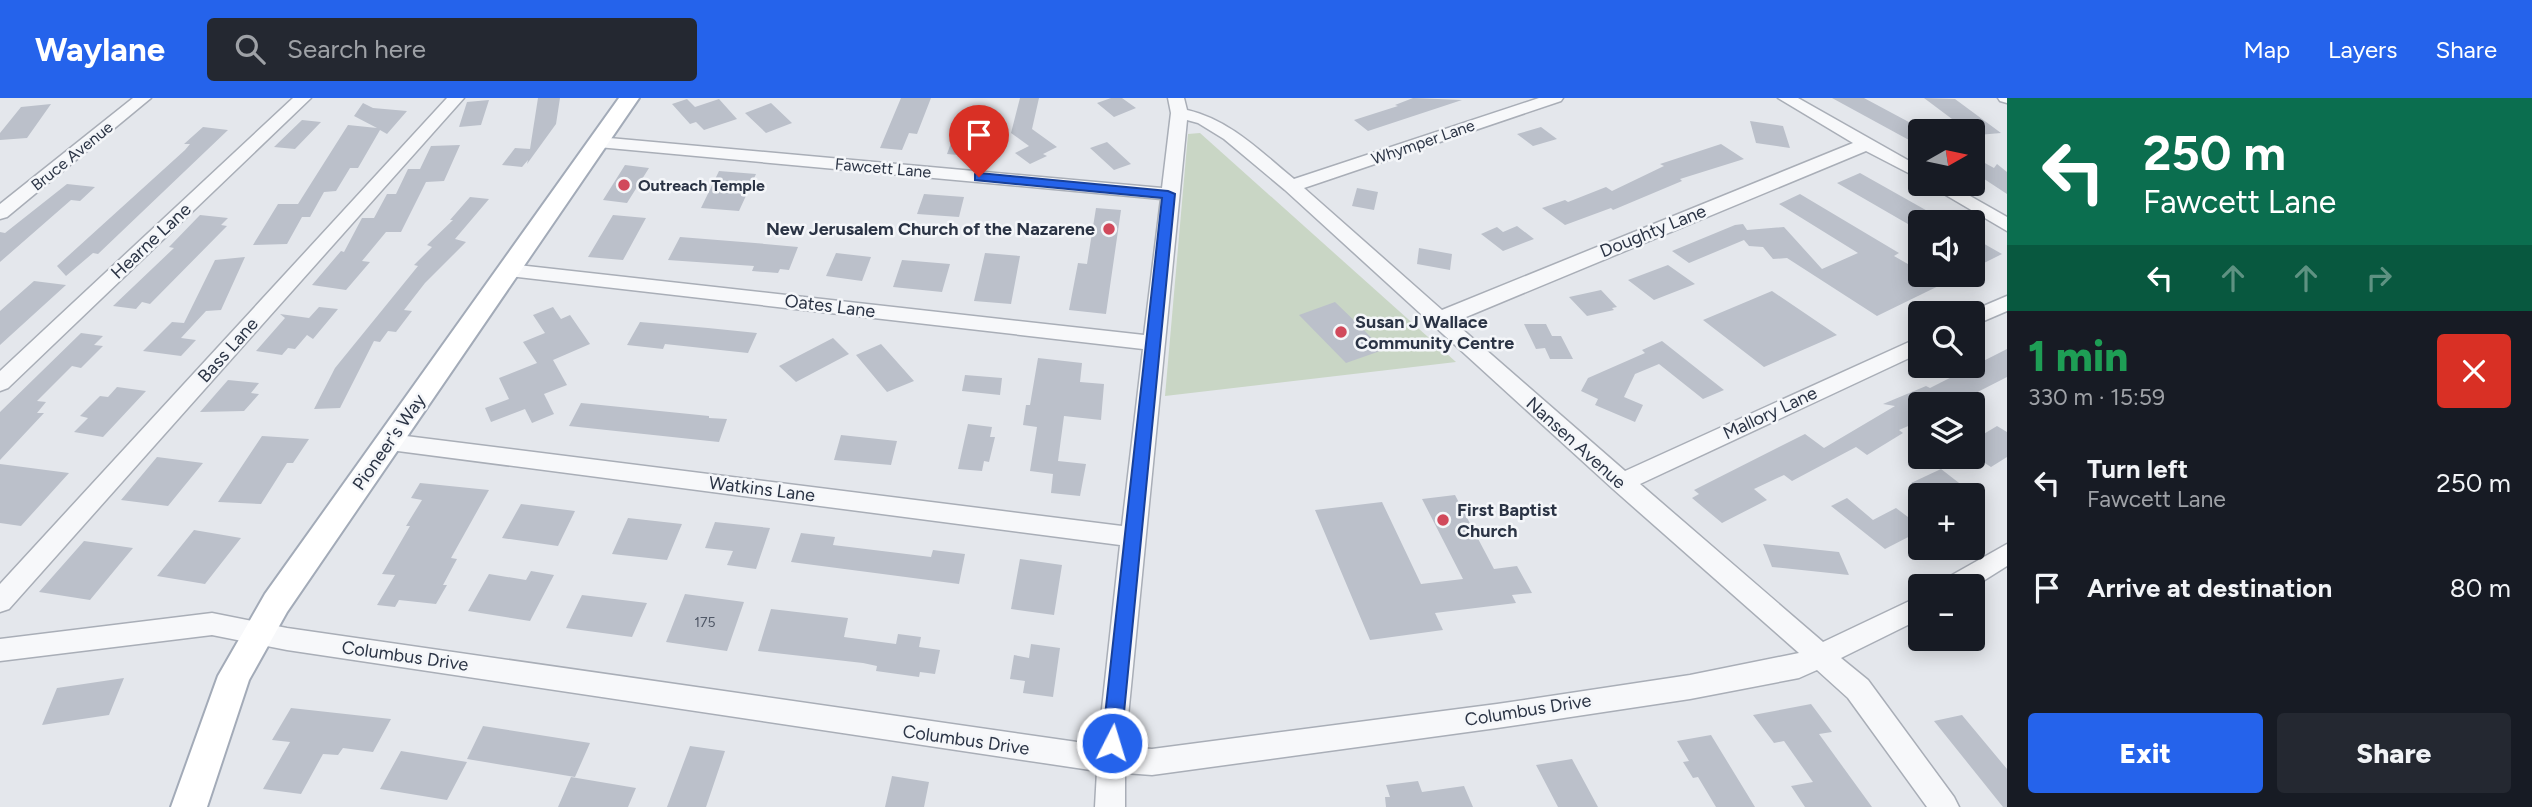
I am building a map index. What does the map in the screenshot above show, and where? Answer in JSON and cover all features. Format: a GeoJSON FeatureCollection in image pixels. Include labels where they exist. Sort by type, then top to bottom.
{"type":"FeatureCollection","features":[{"type":"Feature","properties":{"kind":"main road","name":"Pioneer's Way"},"geometry":{"type":"LineString","coordinates":[[189,807],[234,676],[258,633],[629,98]]}},
{"type":"Feature","properties":{"kind":"street","name":"Bruce Avenue"},"geometry":{"type":"LineString","coordinates":[[0,213],[144,98]]}},
{"type":"Feature","properties":{"kind":"street","name":"Hearne Lane"},"geometry":{"type":"LineString","coordinates":[[0,383],[303,98]]}},
{"type":"Feature","properties":{"kind":"street","name":"Bass Lane"},"geometry":{"type":"LineString","coordinates":[[0,601],[456,98]]}},
{"type":"Feature","properties":{"kind":"street","name":"Whymper Lane"},"geometry":{"type":"LineString","coordinates":[[1291,186],[1555,98]]}},
{"type":"Feature","properties":{"kind":"street"},"geometry":{"type":"LineString","coordinates":[[1786,98],[1908,167]]}},
{"type":"Feature","properties":{"kind":"street","name":"Nansen Avenue"},"geometry":{"type":"LineString","coordinates":[[1178,105],[1230,135],[1291,186],[1441,323],[1858,690],[1944,807]]}},
{"type":"Feature","properties":{"kind":"street"},"geometry":{"type":"LineString","coordinates":[[1110,807],[1111,758],[1178,105]]}},
{"type":"Feature","properties":{"kind":"street","name":"Fawcett Lane"},"geometry":{"type":"LineString","coordinates":[[598,142],[1168,194]]}},
{"type":"Feature","properties":{"kind":"street","name":"Doughty Lane"},"geometry":{"type":"LineString","coordinates":[[1441,323],[1450,314],[1867,144]]}},
{"type":"Feature","properties":{"kind":"street"},"geometry":{"type":"LineString","coordinates":[[1957,196],[2007,225]]}},
{"type":"Feature","properties":{"kind":"street","name":"Oates Lane"},"geometry":{"type":"LineString","coordinates":[[509,270],[1152,343]]}},
{"type":"Feature","properties":{"kind":"street"},"geometry":{"type":"LineString","coordinates":[[1985,313],[2007,303]]}},
{"type":"Feature","properties":{"kind":"street","name":"Mallory Lane"},"geometry":{"type":"LineString","coordinates":[[1621,483],[1908,350]]}},
{"type":"Feature","properties":{"kind":"street","name":"Watkins Lane"},"geometry":{"type":"LineString","coordinates":[[390,442],[1133,537]]}},
{"type":"Feature","properties":{"kind":"street"},"geometry":{"type":"LineString","coordinates":[[1974,574],[2007,554]]}},
{"type":"Feature","properties":{"kind":"street","name":"Columbus Drive"},"geometry":{"type":"LineString","coordinates":[[0,650],[212,624],[888,729],[1152,762],[1497,716],[1690,687],[1799,666],[1908,613]]}},
{"type":"Feature","properties":{"kind":"green space"},"geometry":{"type":"Polygon","coordinates":[[[1200,133],[1456,362],[1165,396],[1188,134],[1200,133]]]}},
{"type":"Feature","properties":{"kind":"building"},"geometry":{"type":"Polygon","coordinates":[[[538,98],[560,98],[556,124],[527,164],[528,160],[522,167],[502,165],[515,148],[530,149],[538,98]]]}},
{"type":"Feature","properties":{"kind":"building"},"geometry":{"type":"Polygon","coordinates":[[[901,98],[931,98],[917,134],[909,133],[902,150],[880,148],[901,98]]]}},
{"type":"Feature","properties":{"kind":"building"},"geometry":{"type":"Polygon","coordinates":[[[1020,98],[1039,98],[1032,129],[1057,147],[1043,154],[1047,156],[1030,164],[1015,153],[1029,146],[1011,133],[1020,98]]]}},
{"type":"Feature","properties":{"kind":"building"},"geometry":{"type":"Polygon","coordinates":[[[1111,98],[1122,98],[1136,108],[1114,117],[1097,103],[1111,98]]]}},
{"type":"Feature","properties":{"kind":"building"},"geometry":{"type":"Polygon","coordinates":[[[1413,98],[1462,100],[1368,131],[1354,120],[1398,106],[1395,105],[1413,98]]]}},
{"type":"Feature","properties":{"kind":"building"},"geometry":{"type":"Polygon","coordinates":[[[1832,98],[1864,98],[1908,122],[1908,139],[1832,98]]]}},
{"type":"Feature","properties":{"kind":"building"},"geometry":{"type":"Polygon","coordinates":[[[1924,98],[1955,99],[1982,119],[1952,119],[1924,98]]]}},
{"type":"Feature","properties":{"kind":"building"},"geometry":{"type":"Polygon","coordinates":[[[687,99],[695,107],[719,99],[737,119],[704,130],[696,122],[690,124],[672,104],[687,99]]]}},
{"type":"Feature","properties":{"kind":"building"},"geometry":{"type":"Polygon","coordinates":[[[489,100],[481,125],[459,127],[467,102],[489,100]]]}},
{"type":"Feature","properties":{"kind":"building"},"geometry":{"type":"Polygon","coordinates":[[[363,103],[373,108],[407,111],[387,134],[380,130],[358,168],[350,168],[336,191],[324,192],[310,217],[302,217],[287,244],[253,245],[278,204],[298,204],[348,125],[377,128],[354,116],[363,103]]]}},
{"type":"Feature","properties":{"kind":"building"},"geometry":{"type":"Polygon","coordinates":[[[771,103],[792,123],[766,133],[745,113],[771,103]]]}},
{"type":"Feature","properties":{"kind":"building"},"geometry":{"type":"Polygon","coordinates":[[[51,104],[27,138],[0,140],[0,133],[21,107],[51,104]]]}},
{"type":"Feature","properties":{"kind":"building"},"geometry":{"type":"Polygon","coordinates":[[[302,120],[321,122],[295,149],[274,147],[302,120]]]}},
{"type":"Feature","properties":{"kind":"building"},"geometry":{"type":"Polygon","coordinates":[[[959,121],[988,124],[982,142],[975,142],[970,156],[947,154],[959,121]]]}},
{"type":"Feature","properties":{"kind":"building"},"geometry":{"type":"Polygon","coordinates":[[[1750,121],[1783,126],[1790,148],[1756,143],[1750,121]]]}},
{"type":"Feature","properties":{"kind":"building"},"geometry":{"type":"Polygon","coordinates":[[[1985,121],[2001,133],[1985,134],[1985,121]]]}},
{"type":"Feature","properties":{"kind":"building"},"geometry":{"type":"Polygon","coordinates":[[[203,127],[228,130],[98,254],[93,253],[66,276],[57,266],[185,150],[190,144],[184,144],[203,127]]]}},
{"type":"Feature","properties":{"kind":"building"},"geometry":{"type":"Polygon","coordinates":[[[1541,127],[1557,139],[1533,146],[1517,134],[1541,127]]]}},
{"type":"Feature","properties":{"kind":"building"},"geometry":{"type":"Polygon","coordinates":[[[1107,142],[1131,164],[1114,170],[1090,148],[1107,142]]]}},
{"type":"Feature","properties":{"kind":"building"},"geometry":{"type":"Polygon","coordinates":[[[1721,144],[1744,159],[1680,179],[1682,181],[1613,210],[1611,208],[1565,225],[1542,208],[1565,200],[1568,202],[1606,187],[1612,191],[1664,166],[1660,164],[1721,144]]]}},
{"type":"Feature","properties":{"kind":"building"},"geometry":{"type":"Polygon","coordinates":[[[460,145],[444,181],[426,182],[401,232],[386,232],[362,261],[370,262],[346,290],[312,285],[341,251],[344,252],[362,218],[374,218],[387,194],[396,194],[408,169],[420,169],[431,146],[460,145]]]}},
{"type":"Feature","properties":{"kind":"building"},"geometry":{"type":"Polygon","coordinates":[[[1985,163],[1994,168],[1997,164],[2007,172],[2007,194],[1985,180],[1985,163]]]}},
{"type":"Feature","properties":{"kind":"building"},"geometry":{"type":"Polygon","coordinates":[[[625,165],[649,168],[627,203],[603,200],[625,165]]]}},
{"type":"Feature","properties":{"kind":"building"},"geometry":{"type":"Polygon","coordinates":[[[719,171],[756,174],[739,211],[701,208],[719,171]]]}},
{"type":"Feature","properties":{"kind":"building"},"geometry":{"type":"Polygon","coordinates":[[[1860,173],[1926,210],[1908,210],[1908,224],[1837,183],[1860,173]]]}},
{"type":"Feature","properties":{"kind":"building"},"geometry":{"type":"Polygon","coordinates":[[[67,184],[95,187],[80,201],[71,200],[0,262],[0,232],[5,233],[67,184]]]}},
{"type":"Feature","properties":{"kind":"building"},"geometry":{"type":"Polygon","coordinates":[[[1357,188],[1378,192],[1374,210],[1352,206],[1357,188]]]}},
{"type":"Feature","properties":{"kind":"building"},"geometry":{"type":"Polygon","coordinates":[[[924,194],[964,197],[959,217],[917,214],[924,194]]]}},
{"type":"Feature","properties":{"kind":"building"},"geometry":{"type":"Polygon","coordinates":[[[1800,194],[1899,253],[1894,256],[1908,264],[1908,287],[1936,287],[1877,316],[1787,258],[1773,259],[1763,247],[1749,246],[1744,240],[1689,263],[1672,251],[1743,224],[1747,230],[1784,227],[1822,269],[1858,253],[1779,204],[1800,194]]]}},
{"type":"Feature","properties":{"kind":"building"},"geometry":{"type":"Polygon","coordinates":[[[470,197],[489,199],[455,239],[466,242],[425,283],[404,310],[412,311],[396,332],[388,331],[380,342],[374,341],[340,408],[314,409],[335,368],[418,266],[414,265],[432,247],[427,245],[453,220],[450,220],[470,197]]]}},
{"type":"Feature","properties":{"kind":"building"},"geometry":{"type":"Polygon","coordinates":[[[1096,208],[1121,210],[1106,314],[1069,310],[1078,263],[1087,264],[1096,208]]]}},
{"type":"Feature","properties":{"kind":"building"},"geometry":{"type":"Polygon","coordinates":[[[200,215],[228,218],[221,225],[227,226],[150,304],[142,302],[136,309],[113,306],[174,248],[169,247],[200,215]]]}},
{"type":"Feature","properties":{"kind":"building"},"geometry":{"type":"Polygon","coordinates":[[[613,215],[646,218],[623,260],[588,257],[613,215]]]}},
{"type":"Feature","properties":{"kind":"building"},"geometry":{"type":"Polygon","coordinates":[[[1517,226],[1534,239],[1503,251],[1481,234],[1497,227],[1503,232],[1517,226]]]}},
{"type":"Feature","properties":{"kind":"building"},"geometry":{"type":"Polygon","coordinates":[[[680,237],[798,247],[789,270],[780,269],[778,273],[752,271],[754,266],[668,260],[680,237]]]}},
{"type":"Feature","properties":{"kind":"building"},"geometry":{"type":"Polygon","coordinates":[[[1985,244],[2002,254],[1985,262],[1985,244]]]}},
{"type":"Feature","properties":{"kind":"building"},"geometry":{"type":"Polygon","coordinates":[[[1419,248],[1452,254],[1450,270],[1417,264],[1419,248]]]}},
{"type":"Feature","properties":{"kind":"building"},"geometry":{"type":"Polygon","coordinates":[[[836,253],[871,257],[862,281],[826,276],[836,253]]]}},
{"type":"Feature","properties":{"kind":"building"},"geometry":{"type":"Polygon","coordinates":[[[985,253],[1020,256],[1011,304],[974,301],[985,253]]]}},
{"type":"Feature","properties":{"kind":"building"},"geometry":{"type":"Polygon","coordinates":[[[245,257],[221,310],[206,311],[181,338],[196,340],[181,356],[143,351],[172,322],[184,323],[215,260],[245,257]]]}},
{"type":"Feature","properties":{"kind":"building"},"geometry":{"type":"Polygon","coordinates":[[[902,260],[950,264],[942,292],[893,287],[902,260]]]}},
{"type":"Feature","properties":{"kind":"building"},"geometry":{"type":"Polygon","coordinates":[[[1668,265],[1695,284],[1654,300],[1628,280],[1668,265]]]}},
{"type":"Feature","properties":{"kind":"building"},"geometry":{"type":"Polygon","coordinates":[[[34,281],[66,285],[0,345],[0,311],[34,281]]]}},
{"type":"Feature","properties":{"kind":"building"},"geometry":{"type":"Polygon","coordinates":[[[1601,290],[1617,307],[1612,308],[1614,310],[1587,316],[1569,297],[1601,290]]]}},
{"type":"Feature","properties":{"kind":"building"},"geometry":{"type":"Polygon","coordinates":[[[1772,291],[1837,335],[1764,367],[1703,320],[1772,291]]]}},
{"type":"Feature","properties":{"kind":"building","name":"Susan J Wallace Community Centre"},"geometry":{"type":"Polygon","coordinates":[[[1335,302],[1383,350],[1346,363],[1299,315],[1335,302]]]}},
{"type":"Feature","properties":{"kind":"building"},"geometry":{"type":"Polygon","coordinates":[[[319,307],[338,309],[313,339],[307,335],[295,349],[288,348],[282,355],[256,351],[285,318],[280,314],[309,318],[319,307]]]}},
{"type":"Feature","properties":{"kind":"building"},"geometry":{"type":"Polygon","coordinates":[[[553,307],[561,319],[570,315],[590,344],[553,360],[567,385],[544,394],[554,414],[532,423],[525,409],[491,422],[485,408],[509,399],[499,378],[537,363],[523,342],[545,333],[533,315],[553,307]]]}},
{"type":"Feature","properties":{"kind":"building"},"geometry":{"type":"Polygon","coordinates":[[[640,322],[757,333],[748,353],[665,344],[663,349],[627,345],[640,322]]]}},
{"type":"Feature","properties":{"kind":"building"},"geometry":{"type":"Polygon","coordinates":[[[1524,324],[1546,324],[1552,336],[1561,336],[1573,359],[1550,359],[1545,348],[1536,349],[1524,324]]]}},
{"type":"Feature","properties":{"kind":"building"},"geometry":{"type":"Polygon","coordinates":[[[81,333],[103,336],[94,345],[103,346],[81,368],[72,366],[37,401],[46,402],[37,413],[44,413],[0,460],[0,412],[81,333]]]}},
{"type":"Feature","properties":{"kind":"building"},"geometry":{"type":"Polygon","coordinates":[[[833,338],[849,354],[796,382],[779,366],[833,338]]]}},
{"type":"Feature","properties":{"kind":"building"},"geometry":{"type":"Polygon","coordinates":[[[1662,341],[1724,390],[1703,399],[1659,364],[1635,374],[1624,397],[1643,405],[1635,422],[1595,405],[1598,399],[1581,391],[1588,378],[1645,353],[1642,350],[1662,341]]]}},
{"type":"Feature","properties":{"kind":"building"},"geometry":{"type":"Polygon","coordinates":[[[881,344],[914,381],[887,392],[856,355],[881,344]]]}},
{"type":"Feature","properties":{"kind":"building"},"geometry":{"type":"Polygon","coordinates":[[[2007,349],[2007,377],[1978,392],[1912,392],[1926,386],[1930,388],[1950,378],[1985,378],[1985,360],[2007,349]]]}},
{"type":"Feature","properties":{"kind":"building"},"geometry":{"type":"Polygon","coordinates":[[[1038,358],[1082,363],[1080,382],[1104,384],[1101,420],[1064,416],[1058,461],[1086,464],[1080,496],[1051,493],[1053,474],[1030,471],[1037,427],[1023,425],[1026,405],[1030,405],[1038,358]]]}},
{"type":"Feature","properties":{"kind":"building"},"geometry":{"type":"Polygon","coordinates":[[[965,375],[1002,378],[1000,395],[962,391],[965,375]]]}},
{"type":"Feature","properties":{"kind":"building"},"geometry":{"type":"Polygon","coordinates":[[[228,380],[259,383],[251,393],[259,394],[244,411],[200,412],[228,380]]]}},
{"type":"Feature","properties":{"kind":"building"},"geometry":{"type":"Polygon","coordinates":[[[117,387],[146,391],[103,437],[74,432],[88,418],[80,416],[100,396],[108,397],[117,387]]]}},
{"type":"Feature","properties":{"kind":"building"},"geometry":{"type":"Polygon","coordinates":[[[1908,394],[1908,426],[1899,430],[1903,433],[1867,455],[1856,447],[1792,481],[1784,475],[1754,489],[1767,500],[1722,523],[1692,498],[1699,494],[1694,490],[1805,434],[1824,448],[1895,406],[1883,404],[1908,394]]]}},
{"type":"Feature","properties":{"kind":"building"},"geometry":{"type":"Polygon","coordinates":[[[581,403],[727,419],[719,442],[569,426],[581,403]]]}},
{"type":"Feature","properties":{"kind":"building"},"geometry":{"type":"Polygon","coordinates":[[[968,424],[992,427],[990,437],[995,437],[989,462],[984,461],[982,471],[958,469],[968,424]]]}},
{"type":"Feature","properties":{"kind":"building"},"geometry":{"type":"Polygon","coordinates":[[[1997,426],[2007,432],[2007,457],[1991,467],[1985,463],[1985,433],[1997,426]]]}},
{"type":"Feature","properties":{"kind":"building"},"geometry":{"type":"Polygon","coordinates":[[[841,435],[897,441],[891,465],[834,460],[841,435]]]}},
{"type":"Feature","properties":{"kind":"building"},"geometry":{"type":"Polygon","coordinates":[[[262,436],[309,439],[293,463],[287,463],[261,504],[218,502],[262,436]]]}},
{"type":"Feature","properties":{"kind":"building"},"geometry":{"type":"Polygon","coordinates":[[[157,457],[203,463],[168,506],[121,500],[157,457]]]}},
{"type":"Feature","properties":{"kind":"building"},"geometry":{"type":"Polygon","coordinates":[[[0,464],[69,473],[21,526],[0,523],[0,464]]]}},
{"type":"Feature","properties":{"kind":"building"},"geometry":{"type":"Polygon","coordinates":[[[1941,469],[1959,483],[1911,483],[1941,469]]]}},
{"type":"Feature","properties":{"kind":"building"},"geometry":{"type":"Polygon","coordinates":[[[420,483],[489,490],[451,558],[457,559],[436,604],[399,600],[395,607],[377,605],[395,575],[382,574],[422,500],[411,498],[420,483]]]}},
{"type":"Feature","properties":{"kind":"building"},"geometry":{"type":"Polygon","coordinates":[[[1455,495],[1494,569],[1517,566],[1532,593],[1512,595],[1516,603],[1435,613],[1443,630],[1370,640],[1315,510],[1382,502],[1421,584],[1463,579],[1422,499],[1455,495]]]}},
{"type":"Feature","properties":{"kind":"building"},"geometry":{"type":"Polygon","coordinates":[[[1847,498],[1873,520],[1896,508],[1908,517],[1908,537],[1885,549],[1831,506],[1847,498]]]}},
{"type":"Feature","properties":{"kind":"building"},"geometry":{"type":"Polygon","coordinates":[[[521,504],[575,511],[558,546],[502,538],[521,504]]]}},
{"type":"Feature","properties":{"kind":"building"},"geometry":{"type":"Polygon","coordinates":[[[628,518],[682,524],[667,560],[612,554],[628,518]]]}},
{"type":"Feature","properties":{"kind":"building"},"geometry":{"type":"Polygon","coordinates":[[[715,522],[770,528],[756,569],[727,565],[733,551],[705,548],[715,522]]]}},
{"type":"Feature","properties":{"kind":"building"},"geometry":{"type":"Polygon","coordinates":[[[194,530],[241,538],[205,584],[157,576],[194,530]]]}},
{"type":"Feature","properties":{"kind":"building"},"geometry":{"type":"Polygon","coordinates":[[[801,533],[835,537],[833,545],[931,557],[933,550],[965,554],[959,584],[791,562],[801,533]]]}},
{"type":"Feature","properties":{"kind":"building"},"geometry":{"type":"Polygon","coordinates":[[[84,541],[133,548],[90,600],[39,592],[84,541]]]}},
{"type":"Feature","properties":{"kind":"building"},"geometry":{"type":"Polygon","coordinates":[[[1763,544],[1839,552],[1849,575],[1772,567],[1763,544]]]}},
{"type":"Feature","properties":{"kind":"building"},"geometry":{"type":"Polygon","coordinates":[[[1020,559],[1062,565],[1054,615],[1011,609],[1020,559]]]}},
{"type":"Feature","properties":{"kind":"building"},"geometry":{"type":"Polygon","coordinates":[[[531,571],[554,575],[530,621],[468,611],[489,574],[526,580],[531,571]]]}},
{"type":"Feature","properties":{"kind":"building"},"geometry":{"type":"Polygon","coordinates":[[[685,594],[744,602],[727,651],[666,642],[685,594]]]}},
{"type":"Feature","properties":{"kind":"building"},"geometry":{"type":"Polygon","coordinates":[[[582,595],[647,603],[632,637],[566,628],[582,595]]]}},
{"type":"Feature","properties":{"kind":"building"},"geometry":{"type":"Polygon","coordinates":[[[771,609],[848,618],[844,637],[896,644],[898,634],[921,637],[919,647],[940,650],[935,674],[920,672],[919,677],[876,671],[877,666],[863,663],[758,651],[771,609]]]}},
{"type":"Feature","properties":{"kind":"building"},"geometry":{"type":"Polygon","coordinates":[[[1031,644],[1060,648],[1053,697],[1023,693],[1025,681],[1010,679],[1014,655],[1029,658],[1031,644]]]}},
{"type":"Feature","properties":{"kind":"building"},"geometry":{"type":"Polygon","coordinates":[[[124,678],[109,715],[42,725],[57,688],[124,678]]]}},
{"type":"Feature","properties":{"kind":"building"},"geometry":{"type":"Polygon","coordinates":[[[1811,704],[1832,732],[1819,734],[1872,807],[1805,807],[1791,786],[1813,782],[1784,741],[1774,743],[1753,715],[1811,704]]]}},
{"type":"Feature","properties":{"kind":"building"},"geometry":{"type":"Polygon","coordinates":[[[291,708],[391,719],[373,752],[343,748],[338,755],[323,754],[301,794],[263,789],[290,742],[272,740],[291,708]]]}},
{"type":"Feature","properties":{"kind":"building"},"geometry":{"type":"Polygon","coordinates":[[[1962,715],[2007,769],[2007,807],[2003,807],[1934,721],[1962,715]]]}},
{"type":"Feature","properties":{"kind":"building"},"geometry":{"type":"Polygon","coordinates":[[[483,726],[590,743],[575,777],[467,759],[483,726]]]}},
{"type":"Feature","properties":{"kind":"building"},"geometry":{"type":"Polygon","coordinates":[[[1711,735],[1755,807],[1716,807],[1698,777],[1693,778],[1683,762],[1689,761],[1677,741],[1711,735]]]}},
{"type":"Feature","properties":{"kind":"building"},"geometry":{"type":"Polygon","coordinates":[[[690,746],[725,751],[706,807],[667,807],[690,746]]]}},
{"type":"Feature","properties":{"kind":"building"},"geometry":{"type":"Polygon","coordinates":[[[401,751],[467,762],[447,800],[380,789],[401,751]]]}},
{"type":"Feature","properties":{"kind":"building"},"geometry":{"type":"Polygon","coordinates":[[[1572,759],[1598,807],[1558,807],[1536,765],[1572,759]]]}},
{"type":"Feature","properties":{"kind":"building"},"geometry":{"type":"Polygon","coordinates":[[[892,776],[929,782],[924,807],[885,807],[892,776]]]}},
{"type":"Feature","properties":{"kind":"building"},"geometry":{"type":"Polygon","coordinates":[[[571,777],[636,788],[628,807],[558,807],[571,777]]]}},
{"type":"Feature","properties":{"kind":"building"},"geometry":{"type":"Polygon","coordinates":[[[1418,781],[1422,792],[1464,786],[1473,807],[1386,807],[1385,797],[1390,797],[1386,785],[1418,781]]]}},
{"type":"Feature","properties":{"kind":"place","name":"Outreach Temple"},"geometry":{"type":"Point","coordinates":[624,185]}},
{"type":"Feature","properties":{"kind":"place","name":"New Jerusalem Church of the Nazarene"},"geometry":{"type":"Point","coordinates":[1109,229]}},
{"type":"Feature","properties":{"kind":"place","name":"Susan J Wallace Community Centre"},"geometry":{"type":"Point","coordinates":[1341,332]}},
{"type":"Feature","properties":{"kind":"place","name":"First Baptist Church"},"geometry":{"type":"Point","coordinates":[1443,520]}},
{"type":"Feature","properties":{"kind":"route"},"geometry":{"type":"LineString","coordinates":[[979,177],[1168,194],[1112,743]]}}]}
